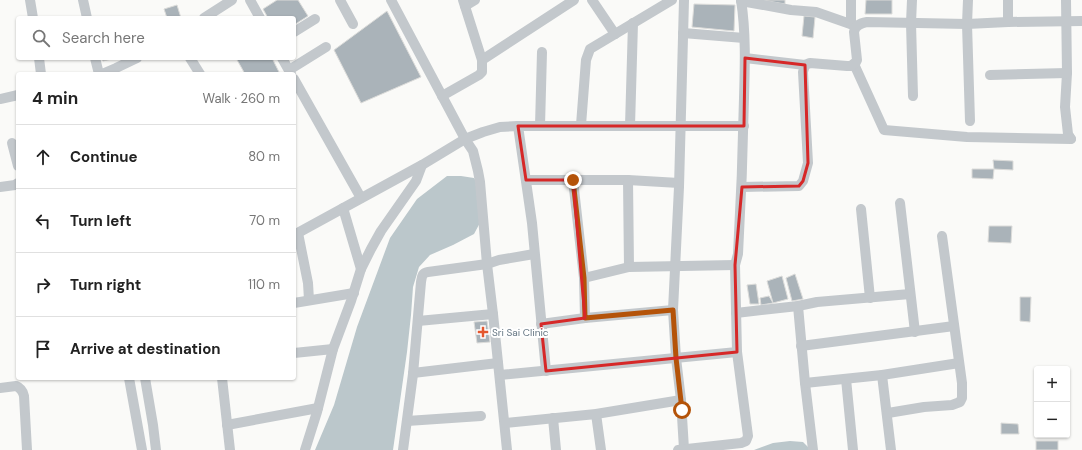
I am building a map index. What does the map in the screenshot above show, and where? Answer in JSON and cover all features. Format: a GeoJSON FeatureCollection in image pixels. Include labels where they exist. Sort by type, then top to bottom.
{"type":"FeatureCollection","features":[{"type":"Feature","properties":{"kind":"street"},"geometry":{"type":"LineString","coordinates":[[30,0],[33,16]]}},
{"type":"Feature","properties":{"kind":"street"},"geometry":{"type":"LineString","coordinates":[[83,0],[87,16]]}},
{"type":"Feature","properties":{"kind":"street"},"geometry":{"type":"LineString","coordinates":[[207,16],[231,0]]}},
{"type":"Feature","properties":{"kind":"street"},"geometry":{"type":"LineString","coordinates":[[250,0],[259,16]]}},
{"type":"Feature","properties":{"kind":"street"},"geometry":{"type":"LineString","coordinates":[[340,0],[353,24]]}},
{"type":"Feature","properties":{"kind":"street"},"geometry":{"type":"LineString","coordinates":[[391,0],[465,139],[473,151],[478,171],[507,450]]}},
{"type":"Feature","properties":{"kind":"street"},"geometry":{"type":"LineString","coordinates":[[442,96],[482,72],[482,60],[464,3],[475,0]]}},
{"type":"Feature","properties":{"kind":"street"},"geometry":{"type":"LineString","coordinates":[[482,60],[574,0]]}},
{"type":"Feature","properties":{"kind":"street"},"geometry":{"type":"LineString","coordinates":[[592,0],[615,34]]}},
{"type":"Feature","properties":{"kind":"street"},"geometry":{"type":"LineString","coordinates":[[581,126],[586,60],[588,52],[592,47],[672,0]]}},
{"type":"Feature","properties":{"kind":"street"},"geometry":{"type":"LineString","coordinates":[[684,0],[679,183],[673,310],[676,358],[681,400],[681,450],[741,443],[746,441],[748,436],[737,352],[735,265],[738,254],[744,126],[745,58],[741,1],[791,5],[854,25],[862,22],[967,24],[1082,21]]}},
{"type":"Feature","properties":{"kind":"street"},"geometry":{"type":"LineString","coordinates":[[745,58],[805,65],[810,63],[847,66],[854,64],[857,60],[851,0]]}},
{"type":"Feature","properties":{"kind":"street"},"geometry":{"type":"LineString","coordinates":[[912,0],[911,23],[913,96]]}},
{"type":"Feature","properties":{"kind":"street"},"geometry":{"type":"LineString","coordinates":[[968,0],[967,24],[970,121]]}},
{"type":"Feature","properties":{"kind":"street"},"geometry":{"type":"LineString","coordinates":[[1008,0],[1008,22]]}},
{"type":"Feature","properties":{"kind":"street"},"geometry":{"type":"LineString","coordinates":[[854,64],[884,130],[967,137],[1071,139],[1068,134],[1065,107],[1066,0]]}},
{"type":"Feature","properties":{"kind":"street"},"geometry":{"type":"LineString","coordinates":[[296,31],[315,19]]}},
{"type":"Feature","properties":{"kind":"street"},"geometry":{"type":"LineString","coordinates":[[630,126],[633,23]]}},
{"type":"Feature","properties":{"kind":"street"},"geometry":{"type":"LineString","coordinates":[[683,33],[744,38]]}},
{"type":"Feature","properties":{"kind":"street"},"geometry":{"type":"LineString","coordinates":[[294,72],[326,47]]}},
{"type":"Feature","properties":{"kind":"street"},"geometry":{"type":"LineString","coordinates":[[540,126],[542,52]]}},
{"type":"Feature","properties":{"kind":"street"},"geometry":{"type":"LineString","coordinates":[[39,60],[41,72]]}},
{"type":"Feature","properties":{"kind":"street"},"geometry":{"type":"LineString","coordinates":[[96,60],[100,72]]}},
{"type":"Feature","properties":{"kind":"street"},"geometry":{"type":"LineString","coordinates":[[105,72],[133,60]]}},
{"type":"Feature","properties":{"kind":"street"},"geometry":{"type":"LineString","coordinates":[[191,60],[199,72]]}},
{"type":"Feature","properties":{"kind":"street"},"geometry":{"type":"LineString","coordinates":[[283,60],[290,72]]}},
{"type":"Feature","properties":{"kind":"street"},"geometry":{"type":"LineString","coordinates":[[742,187],[799,186],[804,181],[808,163],[803,72],[805,65]]}},
{"type":"Feature","properties":{"kind":"street"},"geometry":{"type":"LineString","coordinates":[[990,75],[1066,73]]}},
{"type":"Feature","properties":{"kind":"street"},"geometry":{"type":"LineString","coordinates":[[296,83],[361,198]]}},
{"type":"Feature","properties":{"kind":"street"},"geometry":{"type":"LineString","coordinates":[[0,99],[16,95]]}},
{"type":"Feature","properties":{"kind":"street"},"geometry":{"type":"LineString","coordinates":[[309,300],[308,283],[296,234],[422,165],[465,139],[500,127],[518,126],[744,126]]}},
{"type":"Feature","properties":{"kind":"street"},"geometry":{"type":"LineString","coordinates":[[518,126],[532,222],[546,371]]}},
{"type":"Feature","properties":{"kind":"street"},"geometry":{"type":"LineString","coordinates":[[12,144],[16,159]]}},
{"type":"Feature","properties":{"kind":"street"},"geometry":{"type":"LineString","coordinates":[[305,450],[334,349],[361,269],[381,232],[416,181],[422,165]]}},
{"type":"Feature","properties":{"kind":"street"},"geometry":{"type":"LineString","coordinates":[[526,180],[628,180],[679,183]]}},
{"type":"Feature","properties":{"kind":"street"},"geometry":{"type":"LineString","coordinates":[[573,180],[584,278],[585,318]]}},
{"type":"Feature","properties":{"kind":"street"},"geometry":{"type":"LineString","coordinates":[[628,180],[629,267]]}},
{"type":"Feature","properties":{"kind":"street"},"geometry":{"type":"LineString","coordinates":[[0,187],[16,184]]}},
{"type":"Feature","properties":{"kind":"street"},"geometry":{"type":"LineString","coordinates":[[900,203],[915,332]]}},
{"type":"Feature","properties":{"kind":"street"},"geometry":{"type":"LineString","coordinates":[[343,208],[361,269]]}},
{"type":"Feature","properties":{"kind":"street"},"geometry":{"type":"LineString","coordinates":[[861,209],[870,298]]}},
{"type":"Feature","properties":{"kind":"street"},"geometry":{"type":"LineString","coordinates":[[888,413],[924,407],[952,405],[960,402],[962,398],[962,383],[942,236]]}},
{"type":"Feature","properties":{"kind":"street"},"geometry":{"type":"LineString","coordinates":[[403,450],[413,373],[421,278],[428,272],[487,264],[499,260],[534,254]]}},
{"type":"Feature","properties":{"kind":"street"},"geometry":{"type":"LineString","coordinates":[[584,278],[629,267],[735,265]]}},
{"type":"Feature","properties":{"kind":"street"},"geometry":{"type":"LineString","coordinates":[[296,303],[354,293]]}},
{"type":"Feature","properties":{"kind":"street"},"geometry":{"type":"LineString","coordinates":[[736,313],[798,306],[817,302],[910,294]]}},
{"type":"Feature","properties":{"kind":"street"},"geometry":{"type":"LineString","coordinates":[[798,306],[813,450]]}},
{"type":"Feature","properties":{"kind":"street"},"geometry":{"type":"LineString","coordinates":[[542,324],[585,318],[673,310]]}},
{"type":"Feature","properties":{"kind":"street"},"geometry":{"type":"LineString","coordinates":[[418,322],[493,314]]}},
{"type":"Feature","properties":{"kind":"street"},"geometry":{"type":"LineString","coordinates":[[801,346],[954,326]]}},
{"type":"Feature","properties":{"kind":"street"},"geometry":{"type":"LineString","coordinates":[[296,353],[334,349]]}},
{"type":"Feature","properties":{"kind":"street"},"geometry":{"type":"LineString","coordinates":[[500,375],[737,352]]}},
{"type":"Feature","properties":{"kind":"street"},"geometry":{"type":"LineString","coordinates":[[413,373],[498,363]]}},
{"type":"Feature","properties":{"kind":"street"},"geometry":{"type":"LineString","coordinates":[[805,383],[882,375],[959,363]]}},
{"type":"Feature","properties":{"kind":"street"},"geometry":{"type":"LineString","coordinates":[[882,375],[888,413],[891,450]]}},
{"type":"Feature","properties":{"kind":"street"},"geometry":{"type":"LineString","coordinates":[[846,379],[853,450]]}},
{"type":"Feature","properties":{"kind":"street"},"geometry":{"type":"LineString","coordinates":[[129,380],[142,450]]}},
{"type":"Feature","properties":{"kind":"street"},"geometry":{"type":"LineString","coordinates":[[144,380],[156,450]]}},
{"type":"Feature","properties":{"kind":"street"},"geometry":{"type":"LineString","coordinates":[[222,380],[230,450]]}},
{"type":"Feature","properties":{"kind":"street"},"geometry":{"type":"LineString","coordinates":[[0,388],[16,386],[23,392],[27,450]]}},
{"type":"Feature","properties":{"kind":"street"},"geometry":{"type":"LineString","coordinates":[[504,423],[596,414],[681,400]]}},
{"type":"Feature","properties":{"kind":"street"},"geometry":{"type":"LineString","coordinates":[[227,425],[318,408]]}},
{"type":"Feature","properties":{"kind":"street"},"geometry":{"type":"LineString","coordinates":[[596,414],[601,450]]}},
{"type":"Feature","properties":{"kind":"street"},"geometry":{"type":"LineString","coordinates":[[407,421],[481,416]]}},
{"type":"Feature","properties":{"kind":"street"},"geometry":{"type":"LineString","coordinates":[[553,418],[556,450]]}},
{"type":"Feature","properties":{"kind":"highlighted area"},"geometry":{"type":"Polygon","coordinates":[[[745,58],[805,65],[808,163],[803,181],[799,186],[742,187],[735,265],[737,352],[546,371],[541,324],[585,318],[573,180],[526,180],[518,126],[744,126],[745,58]]]}},
{"type":"Feature","properties":{"kind":"shaded area"},"geometry":{"type":"Polygon","coordinates":[[[447,176],[474,178],[480,188],[482,219],[474,234],[430,255],[419,267],[413,287],[407,352],[393,450],[315,450],[334,405],[357,327],[390,238],[417,199],[447,176]]]}},
{"type":"Feature","properties":{"kind":"shaded area"},"geometry":{"type":"Polygon","coordinates":[[[790,441],[803,442],[810,450],[754,450],[773,443],[790,441]]]}},
{"type":"Feature","properties":{"kind":"building"},"geometry":{"type":"Polygon","coordinates":[[[277,0],[298,0],[308,16],[296,24],[296,16],[267,16],[263,9],[277,0]]]}},
{"type":"Feature","properties":{"kind":"building"},"geometry":{"type":"Polygon","coordinates":[[[762,0],[785,0],[785,4],[762,0]]]}},
{"type":"Feature","properties":{"kind":"building"},"geometry":{"type":"Polygon","coordinates":[[[866,0],[892,0],[892,14],[865,14],[866,0]]]}},
{"type":"Feature","properties":{"kind":"building"},"geometry":{"type":"Polygon","coordinates":[[[694,4],[735,5],[734,31],[692,27],[694,4]]]}},
{"type":"Feature","properties":{"kind":"building"},"geometry":{"type":"Polygon","coordinates":[[[177,5],[180,16],[166,16],[164,9],[177,5]]]}},
{"type":"Feature","properties":{"kind":"building"},"geometry":{"type":"Polygon","coordinates":[[[387,11],[421,77],[361,103],[334,50],[387,11]]]}},
{"type":"Feature","properties":{"kind":"building"},"geometry":{"type":"Polygon","coordinates":[[[804,16],[815,17],[813,38],[802,36],[804,16]]]}},
{"type":"Feature","properties":{"kind":"building"},"geometry":{"type":"Polygon","coordinates":[[[237,60],[273,60],[279,72],[244,72],[237,60]]]}},
{"type":"Feature","properties":{"kind":"building"},"geometry":{"type":"Polygon","coordinates":[[[993,160],[1013,161],[1013,170],[994,169],[993,160]]]}},
{"type":"Feature","properties":{"kind":"building"},"geometry":{"type":"Polygon","coordinates":[[[972,169],[994,169],[993,179],[972,178],[972,169]]]}},
{"type":"Feature","properties":{"kind":"building"},"geometry":{"type":"Polygon","coordinates":[[[989,226],[1012,226],[1011,243],[988,242],[989,226]]]}},
{"type":"Feature","properties":{"kind":"building"},"geometry":{"type":"Polygon","coordinates":[[[795,274],[803,299],[792,301],[786,278],[795,274]]]}},
{"type":"Feature","properties":{"kind":"building"},"geometry":{"type":"Polygon","coordinates":[[[782,276],[788,299],[773,303],[767,281],[782,276]]]}},
{"type":"Feature","properties":{"kind":"building"},"geometry":{"type":"Polygon","coordinates":[[[756,284],[759,304],[750,304],[747,285],[756,284]]]}},
{"type":"Feature","properties":{"kind":"building"},"geometry":{"type":"Polygon","coordinates":[[[769,296],[773,303],[761,305],[760,298],[769,296]]]}},
{"type":"Feature","properties":{"kind":"building"},"geometry":{"type":"Polygon","coordinates":[[[1020,297],[1031,297],[1030,322],[1020,321],[1020,297]]]}},
{"type":"Feature","properties":{"kind":"building"},"geometry":{"type":"Polygon","coordinates":[[[487,321],[490,342],[477,343],[474,322],[487,321]]]}},
{"type":"Feature","properties":{"kind":"building"},"geometry":{"type":"Polygon","coordinates":[[[1001,423],[1018,424],[1019,434],[1001,434],[1001,423]]]}},
{"type":"Feature","properties":{"kind":"building"},"geometry":{"type":"Polygon","coordinates":[[[1036,441],[1058,441],[1058,450],[1036,450],[1036,441]]]}},
{"type":"Feature","properties":{"kind":"place","name":"Sri Sai Clinic"},"geometry":{"type":"Point","coordinates":[483,332]}},
{"type":"Feature","properties":{"kind":"route"},"geometry":{"type":"LineString","coordinates":[[573,180],[584,278],[585,318],[673,310],[676,358],[682,410]]}}]}
